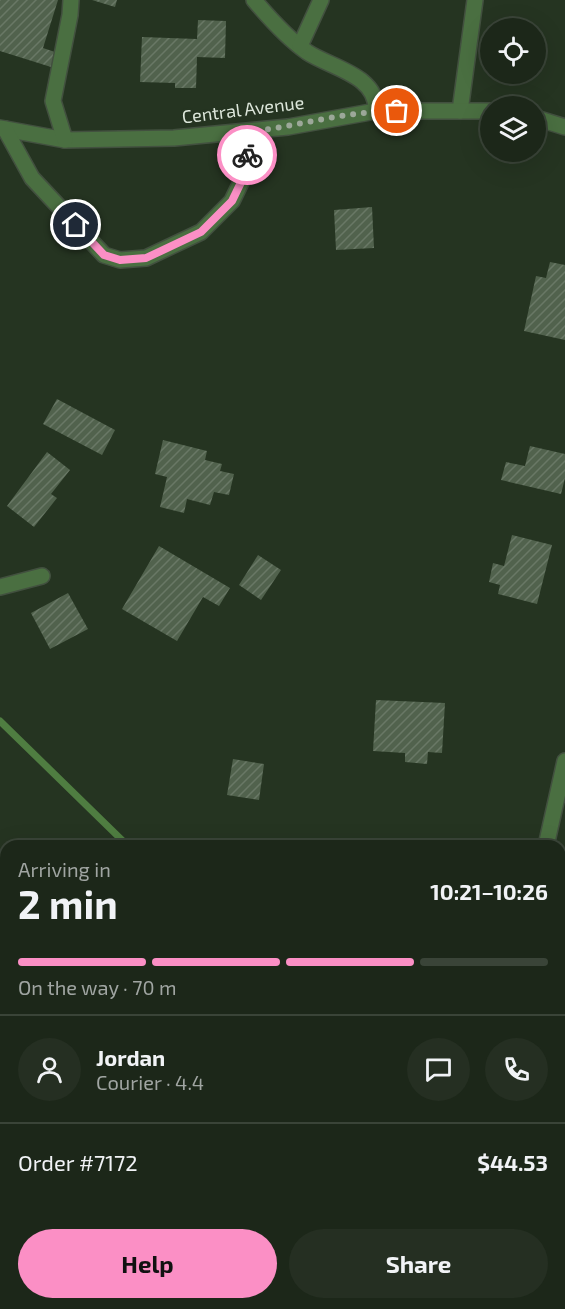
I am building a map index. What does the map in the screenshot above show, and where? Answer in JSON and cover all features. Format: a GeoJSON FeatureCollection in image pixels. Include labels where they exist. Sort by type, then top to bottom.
{"type":"FeatureCollection","features":[{"type":"Feature","properties":{"kind":"street"},"geometry":{"type":"LineString","coordinates":[[64,140],[53,101],[71,0]]}},
{"type":"Feature","properties":{"kind":"street"},"geometry":{"type":"LineString","coordinates":[[254,0],[271,20],[308,52],[346,71],[369,86],[377,101],[376,111]]}},
{"type":"Feature","properties":{"kind":"street"},"geometry":{"type":"LineString","coordinates":[[300,46],[321,0]]}},
{"type":"Feature","properties":{"kind":"street"},"geometry":{"type":"LineString","coordinates":[[460,111],[475,0]]}},
{"type":"Feature","properties":{"kind":"street","name":"Central Avenue"},"geometry":{"type":"LineString","coordinates":[[2,129],[64,140],[174,138],[288,127],[376,111],[480,111]]}},
{"type":"Feature","properties":{"kind":"street"},"geometry":{"type":"LineString","coordinates":[[546,121],[565,127]]}},
{"type":"Feature","properties":{"kind":"street"},"geometry":{"type":"LineString","coordinates":[[2,129],[32,178],[104,255],[120,260],[146,258],[201,232],[232,201],[246,172],[248,132]]}},
{"type":"Feature","properties":{"kind":"street"},"geometry":{"type":"LineString","coordinates":[[0,587],[42,576]]}},
{"type":"Feature","properties":{"kind":"street"},"geometry":{"type":"LineString","coordinates":[[547,840],[565,761]]}},
{"type":"Feature","properties":{"kind":"building"},"geometry":{"type":"Polygon","coordinates":[[[0,0],[58,0],[43,48],[55,52],[51,67],[0,51],[0,0]]]}},
{"type":"Feature","properties":{"kind":"building"},"geometry":{"type":"Polygon","coordinates":[[[92,0],[117,0],[115,7],[92,0]]]}},
{"type":"Feature","properties":{"kind":"building"},"geometry":{"type":"Polygon","coordinates":[[[198,20],[226,21],[225,58],[197,57],[196,88],[175,88],[175,83],[140,82],[142,37],[197,39],[198,20]]]}},
{"type":"Feature","properties":{"kind":"building"},"geometry":{"type":"Polygon","coordinates":[[[372,207],[374,248],[336,250],[334,210],[372,207]]]}},
{"type":"Feature","properties":{"kind":"building"},"geometry":{"type":"Polygon","coordinates":[[[550,262],[565,265],[565,340],[524,331],[536,276],[546,278],[550,262]]]}},
{"type":"Feature","properties":{"kind":"building"},"geometry":{"type":"Polygon","coordinates":[[[57,399],[115,430],[102,455],[43,424],[57,399]]]}},
{"type":"Feature","properties":{"kind":"building"},"geometry":{"type":"Polygon","coordinates":[[[163,440],[207,451],[205,460],[222,464],[220,471],[234,474],[229,495],[214,492],[210,505],[187,499],[184,513],[160,507],[167,477],[155,474],[163,440]]]}},
{"type":"Feature","properties":{"kind":"building"},"geometry":{"type":"Polygon","coordinates":[[[530,446],[565,454],[565,478],[561,494],[501,480],[506,462],[525,466],[530,446]]]}},
{"type":"Feature","properties":{"kind":"building"},"geometry":{"type":"Polygon","coordinates":[[[47,452],[70,470],[51,494],[57,498],[34,527],[7,506],[47,452]]]}},
{"type":"Feature","properties":{"kind":"building"},"geometry":{"type":"Polygon","coordinates":[[[512,535],[552,545],[537,604],[498,594],[500,585],[489,582],[493,563],[504,566],[512,535]]]}},
{"type":"Feature","properties":{"kind":"building"},"geometry":{"type":"Polygon","coordinates":[[[159,546],[230,588],[219,606],[203,597],[177,641],[122,609],[159,546]]]}},
{"type":"Feature","properties":{"kind":"building"},"geometry":{"type":"Polygon","coordinates":[[[258,555],[281,570],[261,600],[239,585],[258,555]]]}},
{"type":"Feature","properties":{"kind":"building"},"geometry":{"type":"Polygon","coordinates":[[[68,593],[88,629],[50,649],[31,613],[68,593]]]}},
{"type":"Feature","properties":{"kind":"building"},"geometry":{"type":"Polygon","coordinates":[[[376,700],[445,703],[442,753],[428,752],[427,764],[405,762],[405,753],[373,751],[376,700]]]}},
{"type":"Feature","properties":{"kind":"building"},"geometry":{"type":"Polygon","coordinates":[[[233,759],[264,764],[259,800],[227,795],[233,759]]]}},
{"type":"Feature","properties":{"kind":"waterway"},"geometry":{"type":"LineString","coordinates":[[0,721],[122,840]]}},
{"type":"Feature","properties":{"kind":"way so far"},"geometry":{"type":"LineString","coordinates":[[247,155],[248,132],[354,114],[397,111]]}},
{"type":"Feature","properties":{"kind":"route"},"geometry":{"type":"LineString","coordinates":[[76,225],[104,255],[120,260],[146,258],[201,232],[232,201],[246,172],[247,155]]}}]}
